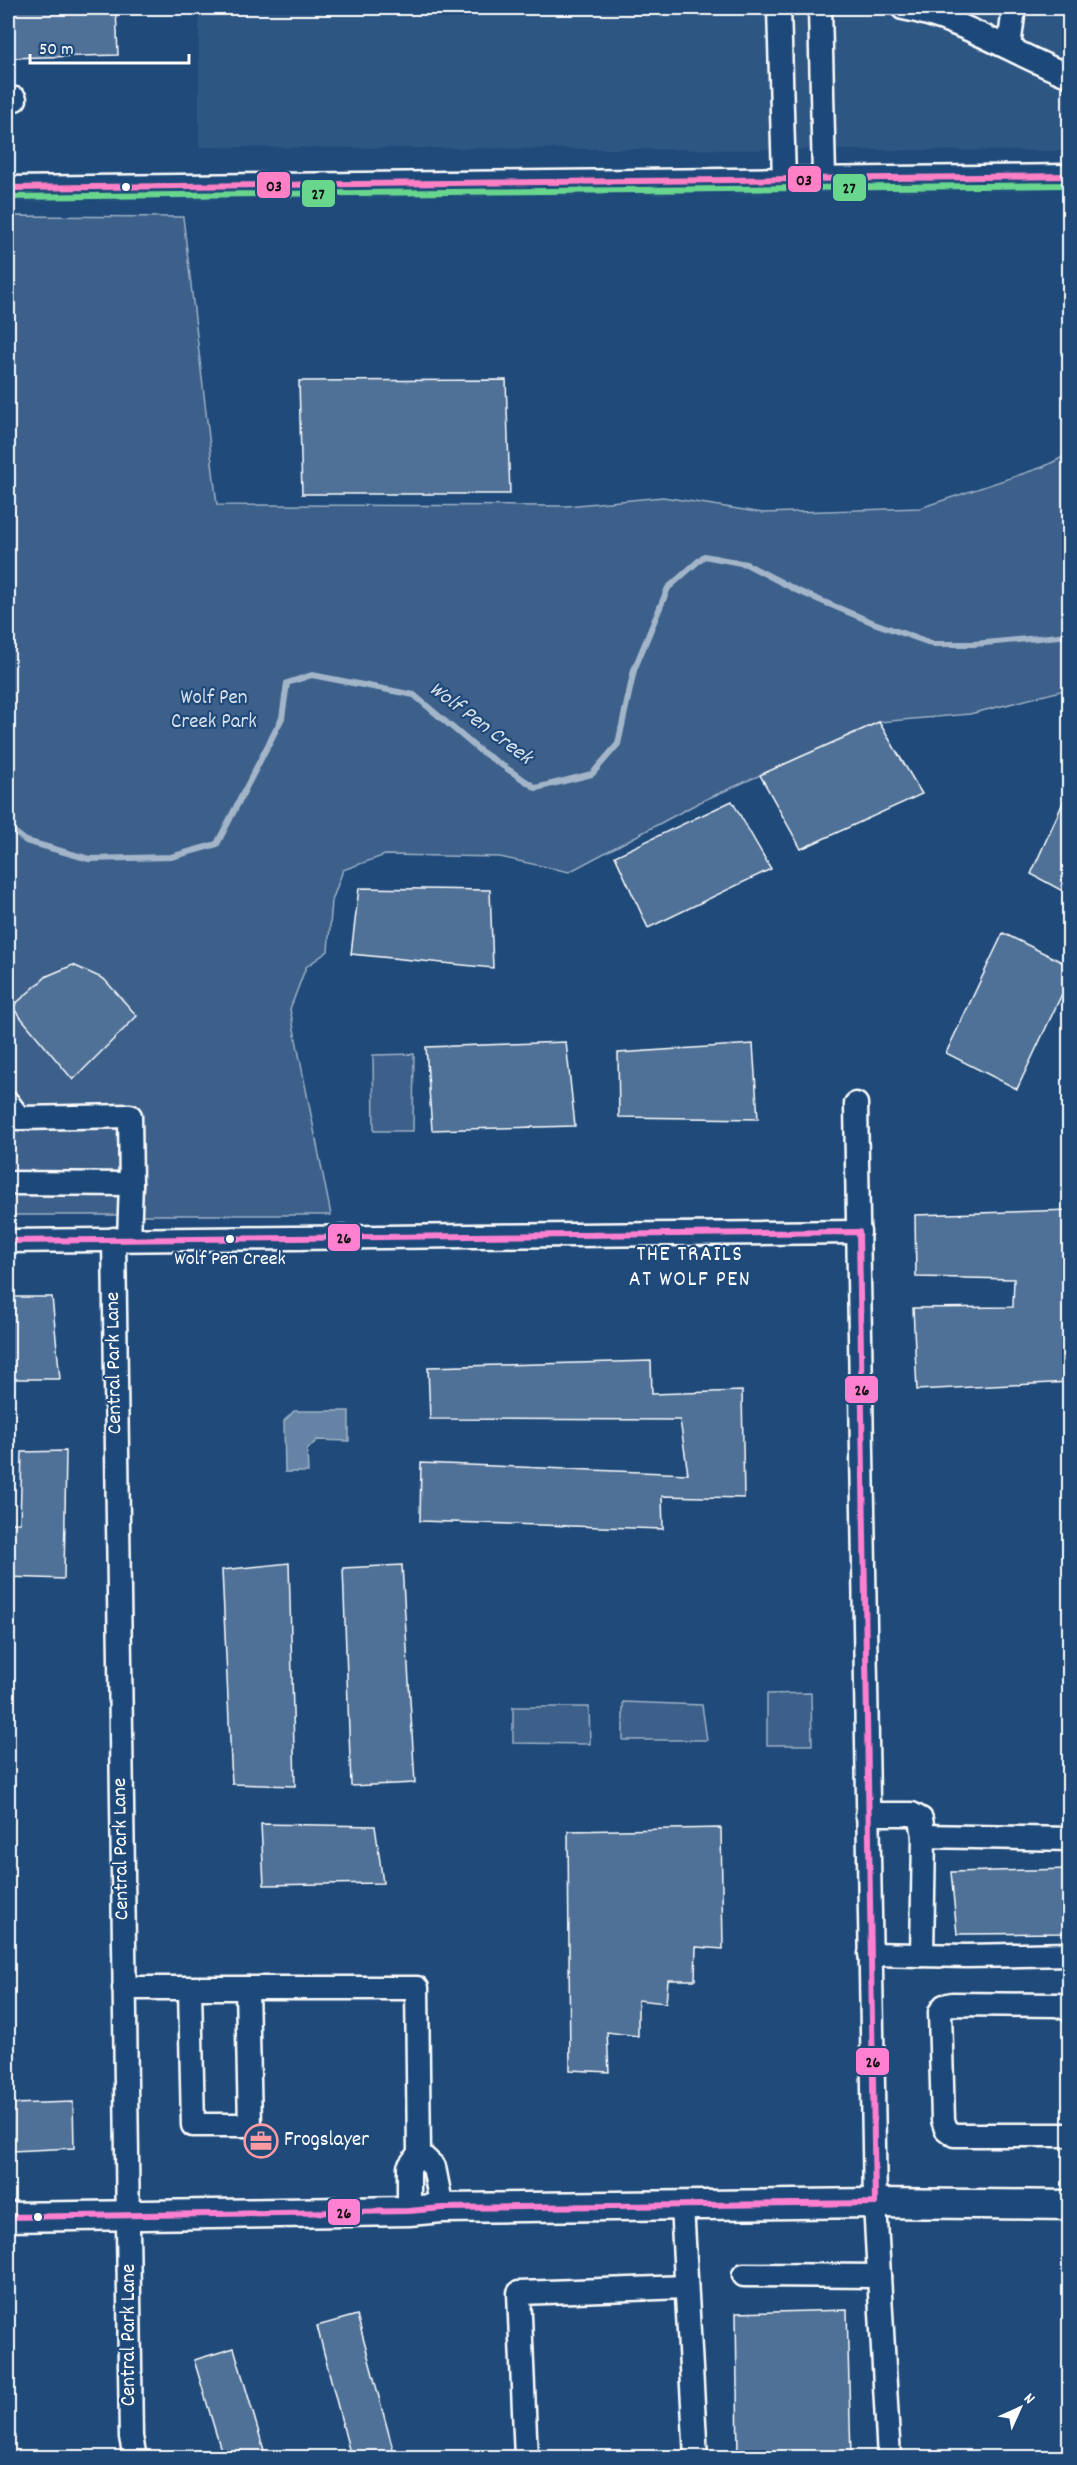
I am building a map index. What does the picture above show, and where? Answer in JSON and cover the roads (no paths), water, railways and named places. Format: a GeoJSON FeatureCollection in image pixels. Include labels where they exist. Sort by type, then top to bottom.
{"type":"FeatureCollection","features":[{"type":"Feature","properties":{"kind":"main road"},"geometry":{"type":"LineString","coordinates":[[8,2217],[409,2211],[442,2208],[875,2203],[1070,2205]]}},
{"type":"Feature","properties":{"kind":"street"},"geometry":{"type":"LineString","coordinates":[[779,8],[784,179]]}},
{"type":"Feature","properties":{"kind":"street"},"geometry":{"type":"LineString","coordinates":[[820,8],[824,177]]}},
{"type":"Feature","properties":{"kind":"street"},"geometry":{"type":"LineString","coordinates":[[903,8],[963,25],[1070,76]]}},
{"type":"Feature","properties":{"kind":"street"},"geometry":{"type":"LineString","coordinates":[[1010,47],[1014,8]]}},
{"type":"Feature","properties":{"kind":"street"},"geometry":{"type":"LineString","coordinates":[[8,188],[1070,176]]}},
{"type":"Feature","properties":{"kind":"street","name":"Central Park Lane"},"geometry":{"type":"LineString","coordinates":[[8,1103],[19,1119],[130,1116],[131,1184],[121,1239],[124,1988],[131,2437],[135,2457]]}},
{"type":"Feature","properties":{"kind":"street"},"geometry":{"type":"LineString","coordinates":[[856,1104],[875,2203],[889,2457]]}},
{"type":"Feature","properties":{"kind":"street"},"geometry":{"type":"LineString","coordinates":[[8,1184],[131,1184]]}},
{"type":"Feature","properties":{"kind":"street"},"geometry":{"type":"LineString","coordinates":[[8,1241],[859,1232]]}},
{"type":"Feature","properties":{"kind":"street"},"geometry":{"type":"LineString","coordinates":[[867,1814],[912,1814],[921,1819],[924,1836],[922,1955]]}},
{"type":"Feature","properties":{"kind":"street"},"geometry":{"type":"LineString","coordinates":[[924,1836],[1070,1839]]}},
{"type":"Feature","properties":{"kind":"street"},"geometry":{"type":"LineString","coordinates":[[870,1954],[1070,1954]]}},
{"type":"Feature","properties":{"kind":"street"},"geometry":{"type":"LineString","coordinates":[[124,1988],[417,1988],[419,2153],[409,2167],[409,2211]]}},
{"type":"Feature","properties":{"kind":"street"},"geometry":{"type":"LineString","coordinates":[[190,1989],[193,2125],[250,2125],[247,1988]]}},
{"type":"Feature","properties":{"kind":"street"},"geometry":{"type":"LineString","coordinates":[[1070,2010],[1058,2005],[952,2004],[944,2006],[940,2012],[943,2120],[946,2129],[954,2135],[1070,2135]]}},
{"type":"Feature","properties":{"kind":"street"},"geometry":{"type":"LineString","coordinates":[[419,2153],[434,2167],[442,2208]]}},
{"type":"Feature","properties":{"kind":"street"},"geometry":{"type":"LineString","coordinates":[[682,2206],[696,2457]]}},
{"type":"Feature","properties":{"kind":"street"},"geometry":{"type":"LineString","coordinates":[[744,2275],[879,2276]]}},
{"type":"Feature","properties":{"kind":"street"},"geometry":{"type":"LineString","coordinates":[[526,2457],[519,2293],[686,2287]]}},
{"type":"Feature","properties":{"kind":"waterway","name":"Wolf Pen Creek"},"geometry":{"type":"LineString","coordinates":[[8,827],[26,841],[89,859],[171,857],[217,844],[282,718],[287,683],[312,675],[414,695],[479,750],[536,788],[592,774],[618,744],[634,670],[668,588],[704,556],[746,564],[798,591],[874,623],[933,644],[974,644],[1070,635]]}},
{"type":"Feature","properties":{"kind":"place","name":"Wolf Pen Creek"},"geometry":{"type":"Point","coordinates":[230,1239]}},
{"type":"Feature","properties":{"kind":"place","name":"Frogslayer"},"geometry":{"type":"Point","coordinates":[261,2141]}},
{"type":"Feature","properties":{"kind":"district","name":"THE TRAILS AT WOLF PEN"},"geometry":{"type":"Point","coordinates":[690,1268]}},
{"type":"Feature","properties":{"kind":"park label","name":"Wolf Pen Creek Park"},"geometry":{"type":"Point","coordinates":[214,711]}}]}
